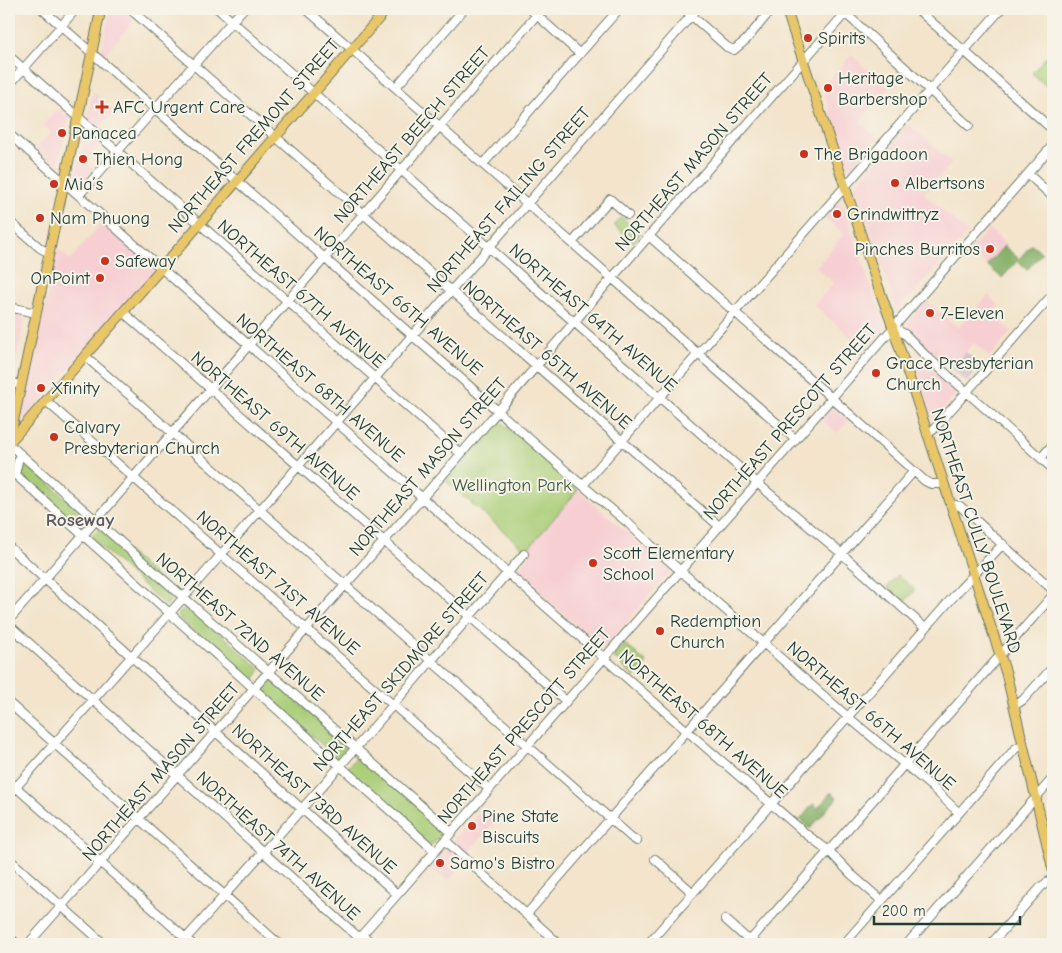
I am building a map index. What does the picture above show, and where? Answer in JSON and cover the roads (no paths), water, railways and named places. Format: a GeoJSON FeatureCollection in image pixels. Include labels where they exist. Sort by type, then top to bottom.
{"type":"FeatureCollection","features":[{"type":"Feature","properties":{"kind":"main road"},"geometry":{"type":"LineString","coordinates":[[9,444],[100,9]]}},
{"type":"Feature","properties":{"kind":"main road","name":"NORTHEAST FREMONT STREET"},"geometry":{"type":"LineString","coordinates":[[9,444],[386,9]]}},
{"type":"Feature","properties":{"kind":"main road","name":"NORTHEAST CULLY BOULEVARD"},"geometry":{"type":"LineString","coordinates":[[786,9],[1000,656],[1053,867]]}},
{"type":"Feature","properties":{"kind":"street","name":"NORTHEAST 66TH AVENUE"},"geometry":{"type":"LineString","coordinates":[[42,9],[628,523],[646,542],[848,717],[906,764],[959,813]]}},
{"type":"Feature","properties":{"kind":"street"},"geometry":{"type":"LineString","coordinates":[[9,85],[76,9]]}},
{"type":"Feature","properties":{"kind":"street","name":"NORTHEAST 65TH AVENUE"},"geometry":{"type":"LineString","coordinates":[[130,9],[719,526]]}},
{"type":"Feature","properties":{"kind":"street","name":"NORTHEAST 64TH AVENUE"},"geometry":{"type":"LineString","coordinates":[[218,9],[926,628]]}},
{"type":"Feature","properties":{"kind":"street"},"geometry":{"type":"LineString","coordinates":[[79,195],[242,9]]}},
{"type":"Feature","properties":{"kind":"street"},"geometry":{"type":"LineString","coordinates":[[306,9],[795,439]]}},
{"type":"Feature","properties":{"kind":"street"},"geometry":{"type":"LineString","coordinates":[[396,87],[464,9]]}},
{"type":"Feature","properties":{"kind":"street"},"geometry":{"type":"LineString","coordinates":[[530,9],[539,12],[580,54]]}},
{"type":"Feature","properties":{"kind":"street"},"geometry":{"type":"LineString","coordinates":[[483,164],[619,9]]}},
{"type":"Feature","properties":{"kind":"street"},"geometry":{"type":"LineString","coordinates":[[684,9],[727,48],[734,50],[746,40],[772,9]]}},
{"type":"Feature","properties":{"kind":"street","name":"NORTHEAST FAILING STREET"},"geometry":{"type":"LineString","coordinates":[[9,795],[697,9]]}},
{"type":"Feature","properties":{"kind":"street"},"geometry":{"type":"LineString","coordinates":[[917,9],[1053,130]]}},
{"type":"Feature","properties":{"kind":"street"},"geometry":{"type":"LineString","coordinates":[[583,485],[659,396],[1001,9]]}},
{"type":"Feature","properties":{"kind":"street"},"geometry":{"type":"LineString","coordinates":[[847,11],[969,126]]}},
{"type":"Feature","properties":{"kind":"street","name":"NORTHEAST MASON STREET"},"geometry":{"type":"LineString","coordinates":[[28,944],[461,454],[574,321],[847,11]]}},
{"type":"Feature","properties":{"kind":"street","name":"NORTHEAST BEECH STREET"},"geometry":{"type":"LineString","coordinates":[[9,620],[539,12]]}},
{"type":"Feature","properties":{"kind":"street","name":"NORTHEAST 67TH AVENUE"},"geometry":{"type":"LineString","coordinates":[[9,56],[461,454]]}},
{"type":"Feature","properties":{"kind":"street","name":"NORTHEAST 68TH AVENUE"},"geometry":{"type":"LineString","coordinates":[[9,134],[687,731],[806,834],[829,850],[851,874],[882,901]]}},
{"type":"Feature","properties":{"kind":"street","name":"NORTHEAST PRESCOTT STREET"},"geometry":{"type":"LineString","coordinates":[[354,944],[1053,145]]}},
{"type":"Feature","properties":{"kind":"street"},"geometry":{"type":"LineString","coordinates":[[1028,174],[1053,197]]}},
{"type":"Feature","properties":{"kind":"street"},"geometry":{"type":"LineString","coordinates":[[572,243],[610,199],[628,216]]}},
{"type":"Feature","properties":{"kind":"street"},"geometry":{"type":"LineString","coordinates":[[9,221],[40,248],[49,253]]}},
{"type":"Feature","properties":{"kind":"street"},"geometry":{"type":"LineString","coordinates":[[649,236],[928,484],[943,484]]}},
{"type":"Feature","properties":{"kind":"street"},"geometry":{"type":"LineString","coordinates":[[927,434],[933,430],[1053,294]]}},
{"type":"Feature","properties":{"kind":"street"},"geometry":{"type":"LineString","coordinates":[[9,307],[36,313]]}},
{"type":"Feature","properties":{"kind":"street","name":"NORTHEAST 69TH AVENUE"},"geometry":{"type":"LineString","coordinates":[[123,312],[566,702]]}},
{"type":"Feature","properties":{"kind":"street"},"geometry":{"type":"LineString","coordinates":[[893,328],[906,335],[924,354],[1053,469]]}},
{"type":"Feature","properties":{"kind":"street"},"geometry":{"type":"LineString","coordinates":[[85,356],[610,819],[638,841]]}},
{"type":"Feature","properties":{"kind":"street"},"geometry":{"type":"LineString","coordinates":[[9,382],[21,385]]}},
{"type":"Feature","properties":{"kind":"street","name":"NORTHEAST 71ST AVENUE"},"geometry":{"type":"LineString","coordinates":[[46,400],[489,789]]}},
{"type":"Feature","properties":{"kind":"street","name":"NORTHEAST 72ND AVENUE"},"geometry":{"type":"LineString","coordinates":[[9,444],[451,832]]}},
{"type":"Feature","properties":{"kind":"street"},"geometry":{"type":"LineString","coordinates":[[1041,458],[1053,444]]}},
{"type":"Feature","properties":{"kind":"street"},"geometry":{"type":"LineString","coordinates":[[12,472],[18,456],[21,455]]}},
{"type":"Feature","properties":{"kind":"street"},"geometry":{"type":"LineString","coordinates":[[526,915],[914,471]]}},
{"type":"Feature","properties":{"kind":"street","name":"NORTHEAST 72ND AVENUE"},"geometry":{"type":"LineString","coordinates":[[12,472],[435,851]]}},
{"type":"Feature","properties":{"kind":"street"},"geometry":{"type":"LineString","coordinates":[[950,504],[960,506],[1053,590]]}},
{"type":"Feature","properties":{"kind":"street"},"geometry":{"type":"LineString","coordinates":[[648,944],[926,628],[1003,544]]}},
{"type":"Feature","properties":{"kind":"street","name":"NORTHEAST 73RD AVENUE"},"geometry":{"type":"LineString","coordinates":[[9,547],[397,894]]}},
{"type":"Feature","properties":{"kind":"street","name":"NORTHEAST SKIDMORE STREET"},"geometry":{"type":"LineString","coordinates":[[186,942],[224,896],[524,554]]}},
{"type":"Feature","properties":{"kind":"street"},"geometry":{"type":"LineString","coordinates":[[725,919],[752,943],[829,850],[1053,596]]}},
{"type":"Feature","properties":{"kind":"street","name":"NORTHEAST 74TH AVENUE"},"geometry":{"type":"LineString","coordinates":[[9,625],[356,935],[367,939],[373,944]]}},
{"type":"Feature","properties":{"kind":"street"},"geometry":{"type":"LineString","coordinates":[[1014,706],[1023,700],[1053,667]]}},
{"type":"Feature","properties":{"kind":"street"},"geometry":{"type":"LineString","coordinates":[[9,703],[279,944]]}},
{"type":"Feature","properties":{"kind":"street"},"geometry":{"type":"LineString","coordinates":[[844,944],[1015,749],[1023,744]]}},
{"type":"Feature","properties":{"kind":"street"},"geometry":{"type":"LineString","coordinates":[[907,944],[1053,778]]}},
{"type":"Feature","properties":{"kind":"street"},"geometry":{"type":"LineString","coordinates":[[9,781],[186,942]]}},
{"type":"Feature","properties":{"kind":"street"},"geometry":{"type":"LineString","coordinates":[[444,840],[559,944]]}},
{"type":"Feature","properties":{"kind":"street"},"geometry":{"type":"LineString","coordinates":[[9,859],[104,944]]}},
{"type":"Feature","properties":{"kind":"street"},"geometry":{"type":"LineString","coordinates":[[655,859],[693,893]]}},
{"type":"Feature","properties":{"kind":"street"},"geometry":{"type":"LineString","coordinates":[[991,944],[1041,886],[1053,878]]}},
{"type":"Feature","properties":{"kind":"street"},"geometry":{"type":"LineString","coordinates":[[9,937],[17,944]]}},
{"type":"Feature","properties":{"kind":"place","name":"Spirits"},"geometry":{"type":"Point","coordinates":[808,38]}},
{"type":"Feature","properties":{"kind":"place","name":"Heritage Barbershop"},"geometry":{"type":"Point","coordinates":[828,88]}},
{"type":"Feature","properties":{"kind":"place","name":"AFC Urgent Care"},"geometry":{"type":"Point","coordinates":[102,107]}},
{"type":"Feature","properties":{"kind":"place","name":"Panacea"},"geometry":{"type":"Point","coordinates":[62,133]}},
{"type":"Feature","properties":{"kind":"place","name":"The Brigadoon"},"geometry":{"type":"Point","coordinates":[804,154]}},
{"type":"Feature","properties":{"kind":"place","name":"Thien Hong"},"geometry":{"type":"Point","coordinates":[83,159]}},
{"type":"Feature","properties":{"kind":"place","name":"Albertsons"},"geometry":{"type":"Point","coordinates":[895,183]}},
{"type":"Feature","properties":{"kind":"place","name":"Mia’s"},"geometry":{"type":"Point","coordinates":[54,184]}},
{"type":"Feature","properties":{"kind":"place","name":"Grindwittryz"},"geometry":{"type":"Point","coordinates":[837,214]}},
{"type":"Feature","properties":{"kind":"place","name":"Nam Phuong"},"geometry":{"type":"Point","coordinates":[40,218]}},
{"type":"Feature","properties":{"kind":"place","name":"Pinches Burritos"},"geometry":{"type":"Point","coordinates":[990,249]}},
{"type":"Feature","properties":{"kind":"place","name":"Safeway"},"geometry":{"type":"Point","coordinates":[105,261]}},
{"type":"Feature","properties":{"kind":"place","name":"OnPoint"},"geometry":{"type":"Point","coordinates":[100,278]}},
{"type":"Feature","properties":{"kind":"place","name":"7-Eleven"},"geometry":{"type":"Point","coordinates":[930,313]}},
{"type":"Feature","properties":{"kind":"place","name":"Grace Presbyterian Church"},"geometry":{"type":"Point","coordinates":[876,373]}},
{"type":"Feature","properties":{"kind":"place","name":"Xfinity"},"geometry":{"type":"Point","coordinates":[41,388]}},
{"type":"Feature","properties":{"kind":"place","name":"Calvary Presbyterian Church"},"geometry":{"type":"Point","coordinates":[54,437]}},
{"type":"Feature","properties":{"kind":"place","name":"Scott Elementary School"},"geometry":{"type":"Point","coordinates":[593,563]}},
{"type":"Feature","properties":{"kind":"place","name":"Redemption Church"},"geometry":{"type":"Point","coordinates":[660,631]}},
{"type":"Feature","properties":{"kind":"place","name":"Pine State Biscuits"},"geometry":{"type":"Point","coordinates":[472,826]}},
{"type":"Feature","properties":{"kind":"place","name":"Samo's Bistro"},"geometry":{"type":"Point","coordinates":[440,863]}},
{"type":"Feature","properties":{"kind":"district","name":"Roseway"},"geometry":{"type":"Point","coordinates":[80,520]}},
{"type":"Feature","properties":{"kind":"park label","name":"Wellington Park"},"geometry":{"type":"Point","coordinates":[512,485]}}]}
